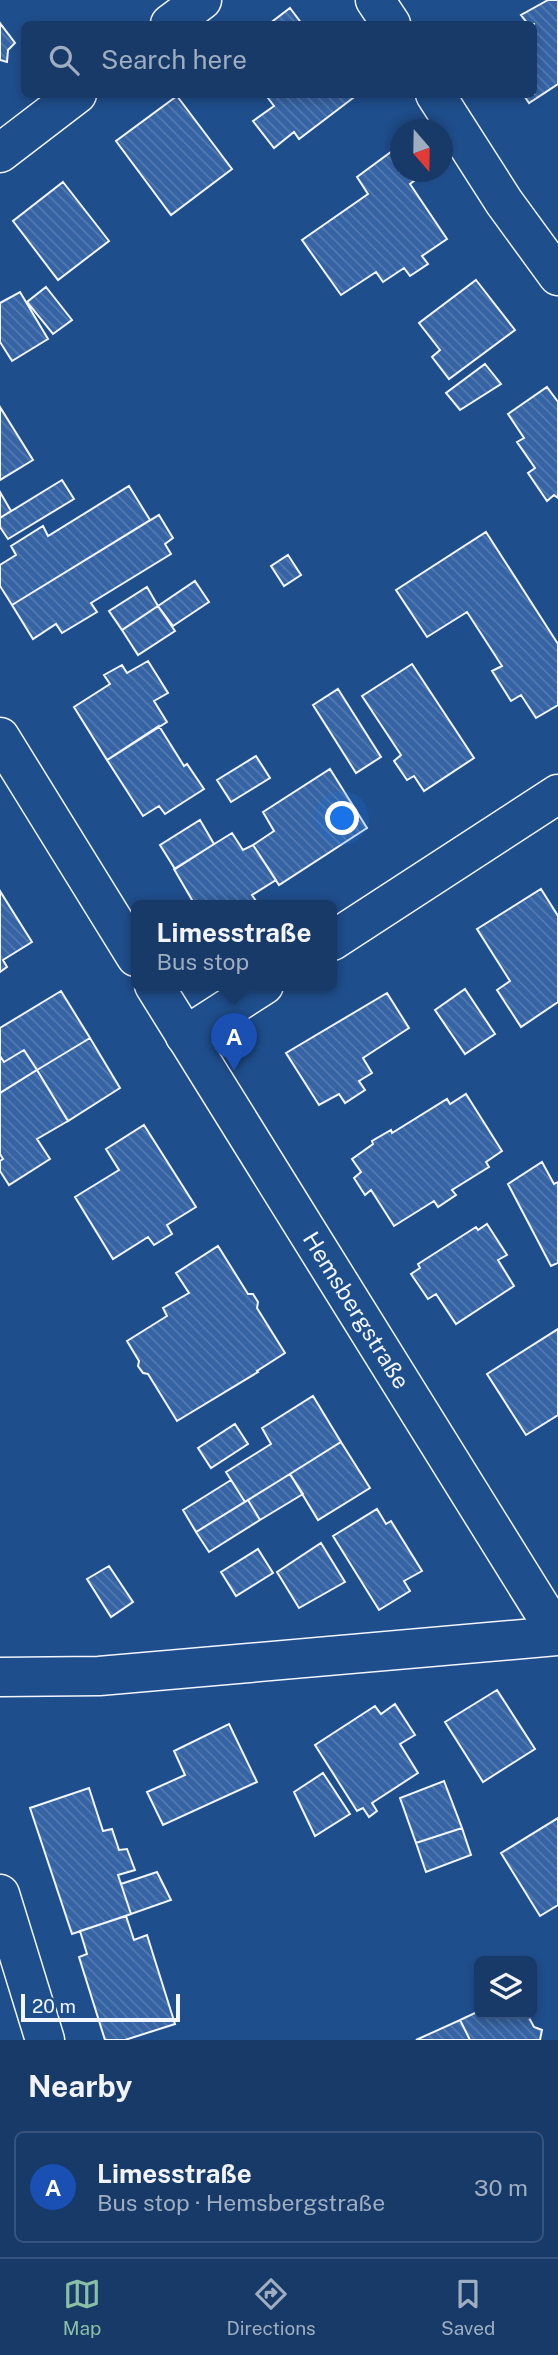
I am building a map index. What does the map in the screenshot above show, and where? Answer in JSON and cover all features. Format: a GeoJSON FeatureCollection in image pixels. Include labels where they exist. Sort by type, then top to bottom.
{"type":"FeatureCollection","features":[{"type":"Feature","properties":{"kind":"street"},"geometry":{"type":"LineString","coordinates":[[174,21],[202,0]]}},
{"type":"Feature","properties":{"kind":"street"},"geometry":{"type":"LineString","coordinates":[[375,0],[389,21]]}},
{"type":"Feature","properties":{"kind":"street"},"geometry":{"type":"LineString","coordinates":[[0,153],[72,98]]}},
{"type":"Feature","properties":{"kind":"street"},"geometry":{"type":"LineString","coordinates":[[438,98],[504,202],[558,276]]}},
{"type":"Feature","properties":{"kind":"street"},"geometry":{"type":"LineString","coordinates":[[0,737],[131,949]]}},
{"type":"Feature","properties":{"kind":"street"},"geometry":{"type":"LineString","coordinates":[[337,938],[558,794]]}},
{"type":"Feature","properties":{"kind":"street","name":"Hemsbergstraße"},"geometry":{"type":"LineString","coordinates":[[0,1677],[99,1676],[558,1636],[158,991]]}},
{"type":"Feature","properties":{"kind":"street"},"geometry":{"type":"LineString","coordinates":[[185,1036],[255,991]]}},
{"type":"Feature","properties":{"kind":"street"},"geometry":{"type":"LineString","coordinates":[[0,1894],[45,2040]]}},
{"type":"Feature","properties":{"kind":"building"},"geometry":{"type":"Polygon","coordinates":[[[548,0],[558,0],[558,84],[537,98],[537,21],[526,21],[521,15],[548,0]]]}},
{"type":"Feature","properties":{"kind":"building"},"geometry":{"type":"Polygon","coordinates":[[[290,8],[300,21],[273,21],[290,8]]]}},
{"type":"Feature","properties":{"kind":"building"},"geometry":{"type":"Polygon","coordinates":[[[0,23],[15,43],[8,50],[7,62],[0,60],[0,23]]]}},
{"type":"Feature","properties":{"kind":"building"},"geometry":{"type":"Polygon","coordinates":[[[174,98],[179,98],[232,169],[171,215],[116,141],[174,98]]]}},
{"type":"Feature","properties":{"kind":"building"},"geometry":{"type":"Polygon","coordinates":[[[268,98],[353,98],[299,139],[294,132],[274,148],[253,121],[274,106],[268,98]]]}},
{"type":"Feature","properties":{"kind":"building"},"geometry":{"type":"Polygon","coordinates":[[[390,153],[390,182],[413,182],[410,184],[447,239],[422,256],[428,264],[410,276],[404,268],[383,282],[376,272],[341,295],[302,240],[368,194],[357,177],[390,153]]]}},
{"type":"Feature","properties":{"kind":"building"},"geometry":{"type":"Polygon","coordinates":[[[63,182],[109,241],[58,280],[13,221],[63,182]]]}},
{"type":"Feature","properties":{"kind":"building"},"geometry":{"type":"Polygon","coordinates":[[[476,280],[515,330],[449,379],[432,357],[440,350],[419,323],[476,280]]]}},
{"type":"Feature","properties":{"kind":"building"},"geometry":{"type":"Polygon","coordinates":[[[46,287],[72,320],[53,334],[27,302],[46,287]]]}},
{"type":"Feature","properties":{"kind":"building"},"geometry":{"type":"Polygon","coordinates":[[[20,292],[48,339],[12,361],[0,342],[0,303],[20,292]]]}},
{"type":"Feature","properties":{"kind":"building"},"geometry":{"type":"Polygon","coordinates":[[[485,364],[501,384],[460,410],[446,393],[485,364]]]}},
{"type":"Feature","properties":{"kind":"building"},"geometry":{"type":"Polygon","coordinates":[[[547,387],[558,402],[558,498],[554,495],[547,501],[528,473],[535,468],[517,442],[524,438],[508,414],[547,387]]]}},
{"type":"Feature","properties":{"kind":"building"},"geometry":{"type":"Polygon","coordinates":[[[0,407],[33,460],[0,480],[0,407]]]}},
{"type":"Feature","properties":{"kind":"building"},"geometry":{"type":"Polygon","coordinates":[[[62,480],[74,499],[8,539],[0,527],[0,518],[62,480]]]}},
{"type":"Feature","properties":{"kind":"building"},"geometry":{"type":"Polygon","coordinates":[[[129,486],[150,520],[12,605],[0,586],[0,565],[16,555],[11,546],[43,526],[48,536],[129,486]]]}},
{"type":"Feature","properties":{"kind":"building"},"geometry":{"type":"Polygon","coordinates":[[[0,492],[11,511],[0,518],[0,492]]]}},
{"type":"Feature","properties":{"kind":"building"},"geometry":{"type":"Polygon","coordinates":[[[159,515],[173,538],[165,544],[171,554],[91,603],[97,612],[62,633],[56,624],[33,639],[12,605],[159,515]]]}},
{"type":"Feature","properties":{"kind":"building"},"geometry":{"type":"Polygon","coordinates":[[[486,532],[558,644],[558,705],[536,718],[521,695],[511,701],[492,671],[502,666],[467,612],[427,637],[396,590],[486,532]]]}},
{"type":"Feature","properties":{"kind":"building"},"geometry":{"type":"Polygon","coordinates":[[[288,555],[301,575],[284,586],[271,566],[288,555]]]}},
{"type":"Feature","properties":{"kind":"building"},"geometry":{"type":"Polygon","coordinates":[[[195,581],[209,602],[173,626],[158,606],[195,581]]]}},
{"type":"Feature","properties":{"kind":"building"},"geometry":{"type":"Polygon","coordinates":[[[147,587],[158,606],[122,630],[109,611],[147,587]]]}},
{"type":"Feature","properties":{"kind":"building"},"geometry":{"type":"Polygon","coordinates":[[[158,606],[175,631],[138,655],[122,630],[158,606]]]}},
{"type":"Feature","properties":{"kind":"building"},"geometry":{"type":"Polygon","coordinates":[[[148,661],[168,693],[154,701],[167,722],[107,760],[74,707],[110,684],[104,675],[122,665],[127,673],[148,661]]]}},
{"type":"Feature","properties":{"kind":"building"},"geometry":{"type":"Polygon","coordinates":[[[412,664],[474,758],[424,791],[414,776],[407,780],[394,761],[401,755],[362,696],[412,664]]]}},
{"type":"Feature","properties":{"kind":"building"},"geometry":{"type":"Polygon","coordinates":[[[338,689],[381,757],[356,773],[313,705],[338,689]]]}},
{"type":"Feature","properties":{"kind":"building"},"geometry":{"type":"Polygon","coordinates":[[[159,726],[184,766],[187,764],[204,789],[165,814],[159,806],[143,816],[107,760],[159,726]]]}},
{"type":"Feature","properties":{"kind":"building"},"geometry":{"type":"Polygon","coordinates":[[[256,756],[270,778],[231,802],[217,780],[256,756]]]}},
{"type":"Feature","properties":{"kind":"building"},"geometry":{"type":"Polygon","coordinates":[[[330,769],[367,828],[279,885],[253,845],[274,831],[263,812],[330,769]]]}},
{"type":"Feature","properties":{"kind":"building"},"geometry":{"type":"Polygon","coordinates":[[[200,820],[214,844],[175,869],[160,845],[200,820]]]}},
{"type":"Feature","properties":{"kind":"building"},"geometry":{"type":"Polygon","coordinates":[[[232,833],[243,850],[253,845],[276,880],[252,895],[255,900],[192,900],[174,869],[232,833]]]}},
{"type":"Feature","properties":{"kind":"building"},"geometry":{"type":"Polygon","coordinates":[[[541,889],[558,916],[558,1002],[521,1027],[497,990],[510,981],[477,929],[541,889]]]}},
{"type":"Feature","properties":{"kind":"building"},"geometry":{"type":"Polygon","coordinates":[[[0,891],[32,942],[3,960],[7,967],[0,972],[0,891]]]}},
{"type":"Feature","properties":{"kind":"building"},"geometry":{"type":"Polygon","coordinates":[[[465,989],[495,1034],[465,1054],[435,1010],[465,989]]]}},
{"type":"Feature","properties":{"kind":"building"},"geometry":{"type":"Polygon","coordinates":[[[61,991],[90,1038],[37,1070],[24,1050],[4,1062],[0,1056],[0,1028],[61,991]]]}},
{"type":"Feature","properties":{"kind":"building"},"geometry":{"type":"Polygon","coordinates":[[[387,993],[409,1028],[363,1058],[372,1073],[359,1081],[365,1090],[345,1103],[339,1094],[319,1105],[286,1053],[387,993]]]}},
{"type":"Feature","properties":{"kind":"building"},"geometry":{"type":"Polygon","coordinates":[[[90,1038],[120,1088],[68,1121],[37,1070],[90,1038]]]}},
{"type":"Feature","properties":{"kind":"building"},"geometry":{"type":"Polygon","coordinates":[[[24,1050],[37,1070],[0,1093],[0,1056],[4,1062],[24,1050]]]}},
{"type":"Feature","properties":{"kind":"building"},"geometry":{"type":"Polygon","coordinates":[[[37,1070],[68,1121],[37,1139],[50,1159],[9,1185],[0,1171],[0,1161],[3,1159],[0,1154],[0,1093],[37,1070]]]}},
{"type":"Feature","properties":{"kind":"building"},"geometry":{"type":"Polygon","coordinates":[[[466,1094],[502,1151],[486,1162],[489,1167],[452,1190],[456,1195],[438,1207],[434,1201],[394,1226],[371,1190],[365,1195],[354,1178],[361,1172],[352,1159],[373,1144],[372,1141],[391,1130],[392,1133],[447,1099],[450,1104],[466,1094]]]}},
{"type":"Feature","properties":{"kind":"building"},"geometry":{"type":"Polygon","coordinates":[[[144,1125],[196,1207],[167,1225],[172,1234],[154,1245],[148,1237],[113,1259],[75,1197],[119,1170],[106,1149],[144,1125]]]}},
{"type":"Feature","properties":{"kind":"building"},"geometry":{"type":"Polygon","coordinates":[[[542,1162],[554,1184],[558,1182],[558,1263],[551,1266],[508,1184],[542,1162]]]}},
{"type":"Feature","properties":{"kind":"building"},"geometry":{"type":"Polygon","coordinates":[[[487,1224],[507,1255],[498,1260],[514,1286],[456,1324],[436,1294],[428,1299],[411,1274],[420,1268],[418,1264],[476,1227],[478,1230],[487,1224]]]}},
{"type":"Feature","properties":{"kind":"building"},"geometry":{"type":"Polygon","coordinates":[[[218,1246],[248,1294],[253,1294],[258,1302],[257,1308],[285,1353],[177,1421],[148,1374],[143,1373],[138,1366],[139,1361],[127,1341],[167,1316],[163,1308],[189,1293],[176,1273],[218,1246]]]}},
{"type":"Feature","properties":{"kind":"building"},"geometry":{"type":"Polygon","coordinates":[[[558,1329],[558,1415],[526,1435],[487,1374],[558,1329]]]}},
{"type":"Feature","properties":{"kind":"building"},"geometry":{"type":"Polygon","coordinates":[[[313,1396],[341,1442],[245,1502],[226,1472],[271,1444],[262,1428],[313,1396]]]}},
{"type":"Feature","properties":{"kind":"building"},"geometry":{"type":"Polygon","coordinates":[[[235,1424],[248,1444],[211,1468],[198,1448],[235,1424]]]}},
{"type":"Feature","properties":{"kind":"building"},"geometry":{"type":"Polygon","coordinates":[[[341,1442],[370,1488],[318,1520],[290,1474],[341,1442]]]}},
{"type":"Feature","properties":{"kind":"building"},"geometry":{"type":"Polygon","coordinates":[[[290,1474],[303,1494],[260,1520],[248,1500],[290,1474]]]}},
{"type":"Feature","properties":{"kind":"building"},"geometry":{"type":"Polygon","coordinates":[[[231,1480],[245,1502],[196,1532],[183,1510],[231,1480]]]}},
{"type":"Feature","properties":{"kind":"building"},"geometry":{"type":"Polygon","coordinates":[[[248,1500],[260,1520],[209,1552],[196,1532],[248,1500]]]}},
{"type":"Feature","properties":{"kind":"building"},"geometry":{"type":"Polygon","coordinates":[[[377,1509],[386,1524],[391,1521],[422,1571],[404,1581],[410,1591],[379,1610],[333,1536],[377,1509]]]}},
{"type":"Feature","properties":{"kind":"building"},"geometry":{"type":"Polygon","coordinates":[[[321,1543],[345,1582],[299,1608],[277,1572],[321,1543]]]}},
{"type":"Feature","properties":{"kind":"building"},"geometry":{"type":"Polygon","coordinates":[[[258,1549],[273,1573],[236,1596],[221,1572],[258,1549]]]}},
{"type":"Feature","properties":{"kind":"building"},"geometry":{"type":"Polygon","coordinates":[[[109,1566],[133,1602],[111,1617],[87,1579],[109,1566]]]}},
{"type":"Feature","properties":{"kind":"building"},"geometry":{"type":"Polygon","coordinates":[[[497,1690],[535,1749],[483,1782],[445,1722],[497,1690]]]}},
{"type":"Feature","properties":{"kind":"building"},"geometry":{"type":"Polygon","coordinates":[[[395,1704],[415,1735],[400,1744],[418,1773],[372,1803],[377,1811],[369,1817],[363,1808],[357,1811],[315,1745],[375,1706],[381,1714],[395,1704]]]}},
{"type":"Feature","properties":{"kind":"building"},"geometry":{"type":"Polygon","coordinates":[[[229,1724],[257,1782],[163,1825],[147,1792],[185,1775],[174,1751],[229,1724]]]}},
{"type":"Feature","properties":{"kind":"building"},"geometry":{"type":"Polygon","coordinates":[[[323,1773],[350,1814],[315,1836],[294,1792],[323,1773]]]}},
{"type":"Feature","properties":{"kind":"building"},"geometry":{"type":"Polygon","coordinates":[[[444,1781],[462,1828],[416,1843],[400,1798],[444,1781]]]}},
{"type":"Feature","properties":{"kind":"building"},"geometry":{"type":"Polygon","coordinates":[[[89,1788],[103,1831],[112,1829],[119,1850],[127,1849],[135,1870],[118,1875],[131,1914],[72,1934],[30,1808],[89,1788]]]}},
{"type":"Feature","properties":{"kind":"building"},"geometry":{"type":"Polygon","coordinates":[[[558,1818],[558,1905],[540,1916],[501,1853],[558,1818]]]}},
{"type":"Feature","properties":{"kind":"building"},"geometry":{"type":"Polygon","coordinates":[[[462,1828],[471,1855],[426,1872],[416,1843],[462,1828]]]}},
{"type":"Feature","properties":{"kind":"building"},"geometry":{"type":"Polygon","coordinates":[[[157,1872],[171,1900],[131,1914],[121,1884],[157,1872]]]}},
{"type":"Feature","properties":{"kind":"building"},"geometry":{"type":"Polygon","coordinates":[[[126,1916],[134,1940],[147,1935],[175,2024],[125,2040],[105,2040],[79,1957],[87,1954],[80,1931],[126,1916]]]}},
{"type":"Feature","properties":{"kind":"building"},"geometry":{"type":"Polygon","coordinates":[[[474,2013],[474,2019],[530,2019],[534,2027],[542,2030],[540,2040],[470,2040],[460,2020],[474,2013]]]}},
{"type":"Feature","properties":{"kind":"building"},"geometry":{"type":"Polygon","coordinates":[[[460,2020],[470,2040],[416,2040],[460,2020]]]}},
{"type":"Feature","properties":{"kind":"place","name":"Limesstraße"},"geometry":{"type":"Point","coordinates":[234,1071]}}]}
